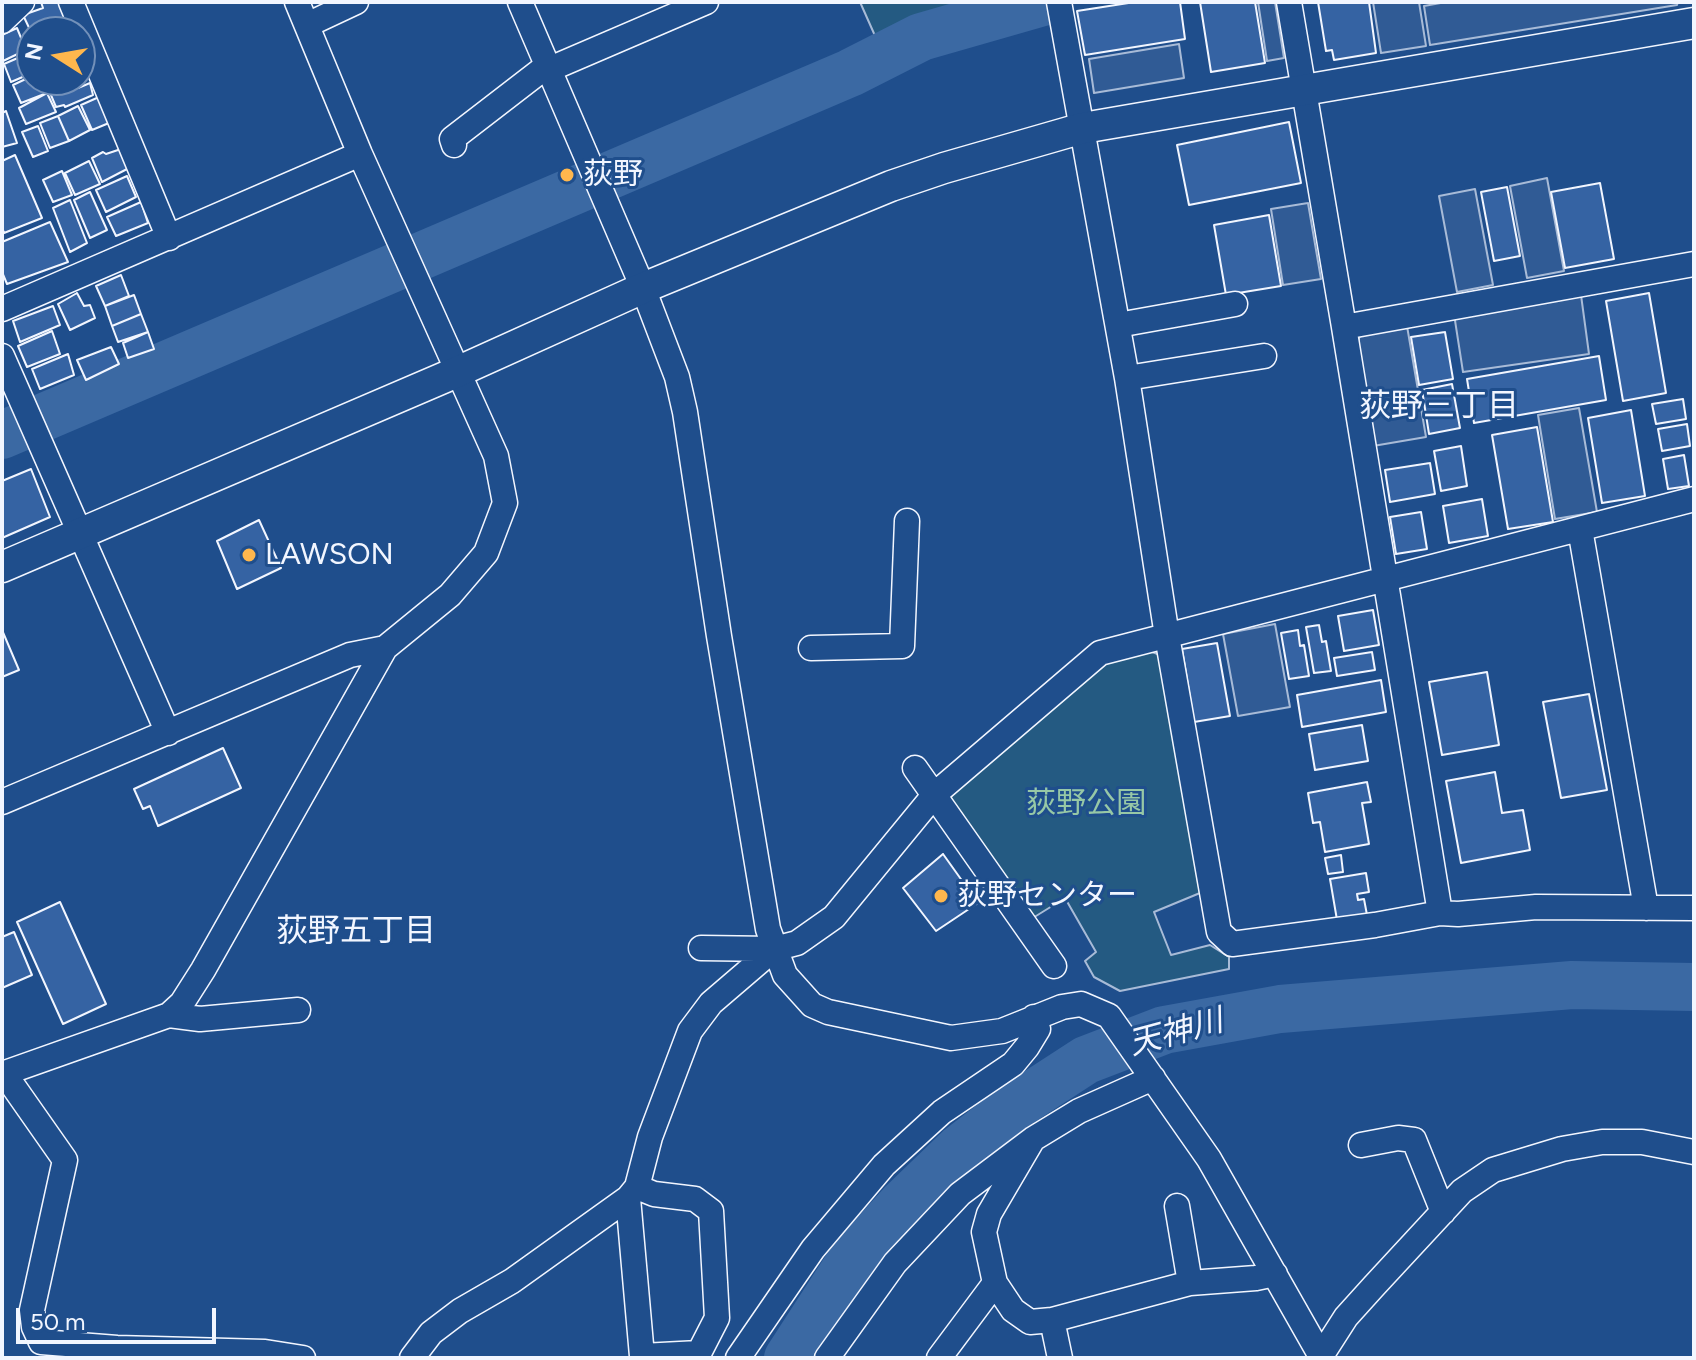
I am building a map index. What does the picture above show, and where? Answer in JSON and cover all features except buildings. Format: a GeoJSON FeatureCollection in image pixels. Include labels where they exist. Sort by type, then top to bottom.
{"type":"FeatureCollection","features":[{"type":"Feature","properties":{"kind":"street"},"geometry":{"type":"LineString","coordinates":[[2,21],[22,2]]}},
{"type":"Feature","properties":{"kind":"street"},"geometry":{"type":"LineString","coordinates":[[71,2],[169,238]]}},
{"type":"Feature","properties":{"kind":"street"},"geometry":{"type":"LineString","coordinates":[[297,2],[360,154],[496,456],[505,503],[486,553],[450,595],[385,648],[182,1003],[169,1015],[3,1074],[65,1160],[32,1310],[38,1350],[265,1352],[303,1358]]}},
{"type":"Feature","properties":{"kind":"street"},"geometry":{"type":"LineString","coordinates":[[307,25],[356,2]]}},
{"type":"Feature","properties":{"kind":"street"},"geometry":{"type":"LineString","coordinates":[[520,2],[643,288],[677,377],[768,929],[785,975],[812,1005],[828,1012],[951,1038],[1002,1031],[1062,1007],[1081,1004],[1109,1016],[1209,1159],[1321,1357],[1346,1317],[1462,1191],[1493,1170],[1562,1149],[1602,1142],[1642,1142],[1694,1152]]}},
{"type":"Feature","properties":{"kind":"street"},"geometry":{"type":"LineString","coordinates":[[454,145],[452,139],[549,67],[706,2]]}},
{"type":"Feature","properties":{"kind":"street"},"geometry":{"type":"LineString","coordinates":[[1289,2],[1440,913]]}},
{"type":"Feature","properties":{"kind":"street"},"geometry":{"type":"LineString","coordinates":[[1060,3],[1118,325],[1167,636],[1219,932],[1232,944],[1440,913],[1536,907],[1694,908]]}},
{"type":"Feature","properties":{"kind":"street"},"geometry":{"type":"LineString","coordinates":[[2,567],[457,372],[643,288],[891,186],[944,168],[1083,128],[1694,23]]}},
{"type":"Feature","properties":{"kind":"street"},"geometry":{"type":"LineString","coordinates":[[2,309],[360,154]]}},
{"type":"Feature","properties":{"kind":"street"},"geometry":{"type":"LineString","coordinates":[[1344,327],[1694,264]]}},
{"type":"Feature","properties":{"kind":"street"},"geometry":{"type":"LineString","coordinates":[[1118,325],[1235,304]]}},
{"type":"Feature","properties":{"kind":"street"},"geometry":{"type":"LineString","coordinates":[[2,356],[168,733]]}},
{"type":"Feature","properties":{"kind":"street"},"geometry":{"type":"LineString","coordinates":[[1127,378],[1264,356]]}},
{"type":"Feature","properties":{"kind":"street"},"geometry":{"type":"LineString","coordinates":[[701,948],[774,949],[797,943],[834,917],[935,794],[1100,653],[1694,499]]}},
{"type":"Feature","properties":{"kind":"street"},"geometry":{"type":"LineString","coordinates":[[811,648],[902,646],[907,521]]}},
{"type":"Feature","properties":{"kind":"street"},"geometry":{"type":"LineString","coordinates":[[1580,529],[1646,908]]}},
{"type":"Feature","properties":{"kind":"street"},"geometry":{"type":"LineString","coordinates":[[2,802],[350,655],[385,648]]}},
{"type":"Feature","properties":{"kind":"street"},"geometry":{"type":"LineString","coordinates":[[915,768],[1054,966]]}},
{"type":"Feature","properties":{"kind":"street"},"geometry":{"type":"LineString","coordinates":[[412,1358],[431,1333],[460,1311],[512,1281],[633,1192],[695,1199],[711,1211],[717,1318],[699,1353],[642,1356],[633,1192],[690,1031],[711,1003],[774,949]]}},
{"type":"Feature","properties":{"kind":"street"},"geometry":{"type":"LineString","coordinates":[[169,1015],[200,1019],[298,1010]]}},
{"type":"Feature","properties":{"kind":"street"},"geometry":{"type":"LineString","coordinates":[[738,1358],[813,1249],[884,1165],[942,1112],[1013,1064],[1038,1029],[1034,1017]]}},
{"type":"Feature","properties":{"kind":"street"},"geometry":{"type":"LineString","coordinates":[[827,1358],[895,1263],[960,1194],[1033,1139],[1079,1111],[1153,1078]]}},
{"type":"Feature","properties":{"kind":"street"},"geometry":{"type":"LineString","coordinates":[[1361,1145],[1396,1128],[1414,1140],[1443,1212]]}},
{"type":"Feature","properties":{"kind":"street"},"geometry":{"type":"LineString","coordinates":[[1033,1139],[989,1214],[984,1232],[995,1283],[1013,1310],[1030,1322],[1052,1320],[1190,1283],[1275,1274]]}},
{"type":"Feature","properties":{"kind":"street"},"geometry":{"type":"LineString","coordinates":[[1177,1206],[1190,1283]]}},
{"type":"Feature","properties":{"kind":"street"},"geometry":{"type":"LineString","coordinates":[[939,1358],[995,1283]]}},
{"type":"Feature","properties":{"kind":"street"},"geometry":{"type":"LineString","coordinates":[[1052,1320],[1060,1358]]}},
{"type":"Feature","properties":{"kind":"green space"},"geometry":{"type":"Polygon","coordinates":[[[860,2],[981,2],[876,38],[860,2]]]}},
{"type":"Feature","properties":{"kind":"green space","name":"荻野公園"},"geometry":{"type":"Polygon","coordinates":[[[1147,650],[1160,655],[1200,893],[1154,912],[1171,955],[1210,945],[1229,957],[1229,969],[1120,991],[1094,977],[1085,961],[1096,952],[1065,898],[1028,921],[951,807],[951,796],[966,779],[1102,661],[1147,650]]]}},
{"type":"Feature","properties":{"kind":"shaded area"},"geometry":{"type":"Polygon","coordinates":[[[1258,2],[1275,2],[1284,58],[1267,61],[1258,2]]]}},
{"type":"Feature","properties":{"kind":"shaded area"},"geometry":{"type":"Polygon","coordinates":[[[1373,2],[1419,2],[1426,46],[1381,53],[1373,2]]]}},
{"type":"Feature","properties":{"kind":"shaded area"},"geometry":{"type":"Polygon","coordinates":[[[1446,2],[1678,2],[1677,5],[1430,45],[1424,6],[1446,2]]]}},
{"type":"Feature","properties":{"kind":"shaded area"},"geometry":{"type":"Polygon","coordinates":[[[1179,44],[1184,78],[1094,93],[1089,59],[1179,44]]]}},
{"type":"Feature","properties":{"kind":"shaded area"},"geometry":{"type":"Polygon","coordinates":[[[1547,178],[1564,271],[1527,278],[1510,186],[1547,178]]]}},
{"type":"Feature","properties":{"kind":"shaded area"},"geometry":{"type":"Polygon","coordinates":[[[1475,189],[1493,285],[1457,292],[1439,196],[1475,189]]]}},
{"type":"Feature","properties":{"kind":"shaded area"},"geometry":{"type":"Polygon","coordinates":[[[1308,203],[1321,279],[1283,285],[1271,209],[1308,203]]]}},
{"type":"Feature","properties":{"kind":"shaded area"},"geometry":{"type":"Polygon","coordinates":[[[1581,295],[1589,354],[1463,372],[1454,314],[1581,295]]]}},
{"type":"Feature","properties":{"kind":"shaded area"},"geometry":{"type":"Polygon","coordinates":[[[1407,326],[1426,437],[1373,446],[1357,346],[1360,335],[1407,326]]]}},
{"type":"Feature","properties":{"kind":"shaded area"},"geometry":{"type":"Polygon","coordinates":[[[1579,408],[1597,512],[1555,519],[1538,415],[1579,408]]]}},
{"type":"Feature","properties":{"kind":"shaded area"},"geometry":{"type":"Polygon","coordinates":[[[1275,624],[1290,707],[1238,716],[1223,634],[1275,624]]]}},
{"type":"Feature","properties":{"kind":"waterway"},"geometry":{"type":"LineString","coordinates":[[2,435],[850,73],[921,37],[1043,2]]}},
{"type":"Feature","properties":{"kind":"waterway","name":"天神川"},"geometry":{"type":"LineString","coordinates":[[788,1358],[852,1259],[903,1203],[959,1149],[1012,1108],[1086,1060],[1164,1030],[1280,1009],[1572,985],[1694,987]]}},
{"type":"Feature","properties":{"kind":"place","name":"荻野"},"geometry":{"type":"Point","coordinates":[567,175]}},
{"type":"Feature","properties":{"kind":"place","name":"LAWSON"},"geometry":{"type":"Point","coordinates":[249,555]}},
{"type":"Feature","properties":{"kind":"place","name":"荻野センター"},"geometry":{"type":"Point","coordinates":[941,896]}},
{"type":"Feature","properties":{"kind":"district","name":"荻野三丁目"},"geometry":{"type":"Point","coordinates":[1439,407]}},
{"type":"Feature","properties":{"kind":"district","name":"荻野五丁目"},"geometry":{"type":"Point","coordinates":[356,932]}}]}
